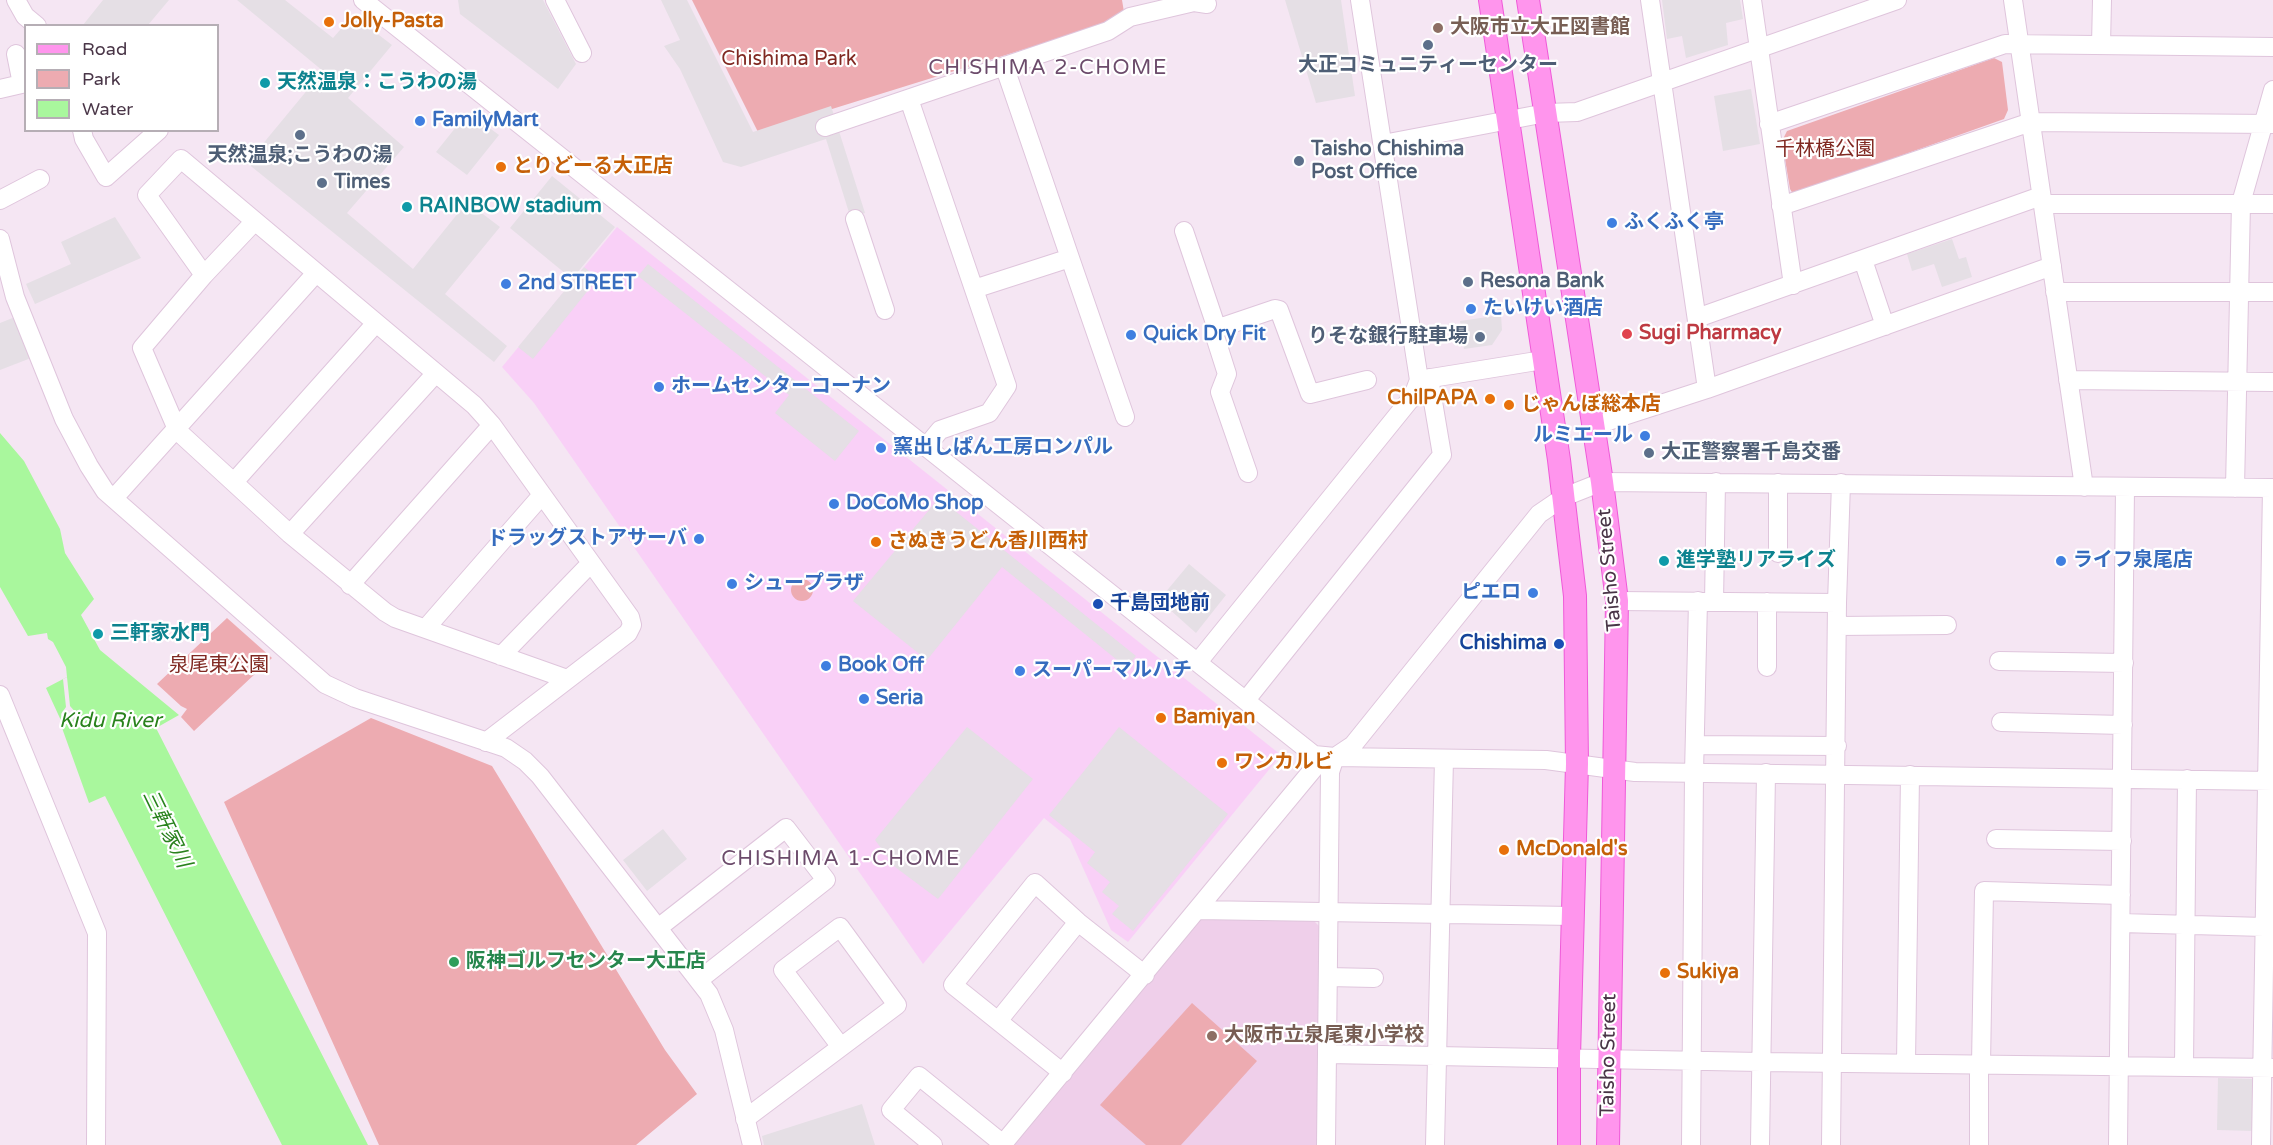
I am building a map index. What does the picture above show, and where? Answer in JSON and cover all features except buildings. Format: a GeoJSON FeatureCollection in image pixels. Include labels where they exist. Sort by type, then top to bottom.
{"type":"FeatureCollection","features":[{"type":"Feature","properties":{"kind":"main road","name":"Taisho Street"},"geometry":{"type":"LineString","coordinates":[[1490,0],[1564,496],[1575,596],[1577,764],[1569,1057],[1569,1145]]}},
{"type":"Feature","properties":{"kind":"main road","name":"Taisho Street"},"geometry":{"type":"LineString","coordinates":[[1528,0],[1602,483],[1617,602],[1608,1145]]}},
{"type":"Feature","properties":{"kind":"street"},"geometry":{"type":"LineString","coordinates":[[16,0],[25,16],[35,24]]}},
{"type":"Feature","properties":{"kind":"street"},"geometry":{"type":"LineString","coordinates":[[363,0],[1314,755],[1335,758],[1546,760],[1635,772],[2270,780]]}},
{"type":"Feature","properties":{"kind":"street"},"geometry":{"type":"LineString","coordinates":[[555,0],[582,53]]}},
{"type":"Feature","properties":{"kind":"street"},"geometry":{"type":"LineString","coordinates":[[1246,700],[1442,455],[1424,379],[1360,0]]}},
{"type":"Feature","properties":{"kind":"street"},"geometry":{"type":"LineString","coordinates":[[1650,0],[1707,389]]}},
{"type":"Feature","properties":{"kind":"street"},"geometry":{"type":"LineString","coordinates":[[1752,0],[1792,285]]}},
{"type":"Feature","properties":{"kind":"street"},"geometry":{"type":"LineString","coordinates":[[1383,144],[1545,113],[1577,112],[1897,0]]}},
{"type":"Feature","properties":{"kind":"street"},"geometry":{"type":"LineString","coordinates":[[2013,0],[2084,487]]}},
{"type":"Feature","properties":{"kind":"street"},"geometry":{"type":"LineString","coordinates":[[2101,45],[2102,0]]}},
{"type":"Feature","properties":{"kind":"street"},"geometry":{"type":"LineString","coordinates":[[825,127],[1005,68],[1108,31],[1130,17],[1194,2],[1207,4]]}},
{"type":"Feature","properties":{"kind":"street"},"geometry":{"type":"LineString","coordinates":[[1769,124],[2005,44],[2273,47]]}},
{"type":"Feature","properties":{"kind":"street"},"geometry":{"type":"LineString","coordinates":[[0,89],[24,83],[16,54]]}},
{"type":"Feature","properties":{"kind":"street"},"geometry":{"type":"LineString","coordinates":[[1005,68],[1125,417]]}},
{"type":"Feature","properties":{"kind":"street"},"geometry":{"type":"LineString","coordinates":[[2235,488],[2241,203],[2268,124],[2273,90]]}},
{"type":"Feature","properties":{"kind":"street"},"geometry":{"type":"LineString","coordinates":[[909,99],[1007,386],[989,413],[940,430],[926,447]]}},
{"type":"Feature","properties":{"kind":"street"},"geometry":{"type":"LineString","coordinates":[[1781,206],[2031,122],[2268,124]]}},
{"type":"Feature","properties":{"kind":"street"},"geometry":{"type":"LineString","coordinates":[[82,132],[84,139],[106,177],[157,132]]}},
{"type":"Feature","properties":{"kind":"street"},"geometry":{"type":"LineString","coordinates":[[204,275],[147,195],[181,159],[474,405],[492,425],[630,617],[632,625],[628,633],[486,742]]}},
{"type":"Feature","properties":{"kind":"street"},"geometry":{"type":"LineString","coordinates":[[0,200],[40,179]]}},
{"type":"Feature","properties":{"kind":"street"},"geometry":{"type":"LineString","coordinates":[[1697,318],[2042,200],[2273,204]]}},
{"type":"Feature","properties":{"kind":"street"},"geometry":{"type":"LineString","coordinates":[[855,219],[885,310]]}},
{"type":"Feature","properties":{"kind":"street"},"geometry":{"type":"LineString","coordinates":[[255,221],[204,275],[142,348],[176,427],[290,534],[372,604],[395,618],[567,679]]}},
{"type":"Feature","properties":{"kind":"street"},"geometry":{"type":"LineString","coordinates":[[1184,231],[1217,329]]}},
{"type":"Feature","properties":{"kind":"street"},"geometry":{"type":"LineString","coordinates":[[0,239],[15,297],[64,419],[96,479],[114,498],[325,684],[355,698],[506,748],[525,761],[540,776],[699,980],[714,1003],[724,1030],[752,1145]]}},
{"type":"Feature","properties":{"kind":"street"},"geometry":{"type":"LineString","coordinates":[[974,289],[1070,258]]}},
{"type":"Feature","properties":{"kind":"street"},"geometry":{"type":"LineString","coordinates":[[1863,260],[1885,326]]}},
{"type":"Feature","properties":{"kind":"street"},"geometry":{"type":"LineString","coordinates":[[1593,426],[1707,389],[2052,266]]}},
{"type":"Feature","properties":{"kind":"street"},"geometry":{"type":"LineString","coordinates":[[114,498],[316,273]]}},
{"type":"Feature","properties":{"kind":"street"},"geometry":{"type":"LineString","coordinates":[[2055,292],[2273,292]]}},
{"type":"Feature","properties":{"kind":"street"},"geometry":{"type":"LineString","coordinates":[[1248,473],[1220,392],[1227,374],[1213,330],[1275,309],[1279,310],[1310,394],[1367,380]]}},
{"type":"Feature","properties":{"kind":"street"},"geometry":{"type":"LineString","coordinates":[[234,482],[376,323]]}},
{"type":"Feature","properties":{"kind":"street"},"geometry":{"type":"LineString","coordinates":[[1198,662],[1413,396],[1424,379],[1544,360]]}},
{"type":"Feature","properties":{"kind":"street"},"geometry":{"type":"LineString","coordinates":[[290,534],[436,373]]}},
{"type":"Feature","properties":{"kind":"street"},"geometry":{"type":"LineString","coordinates":[[2068,380],[2273,382]]}},
{"type":"Feature","properties":{"kind":"street"},"geometry":{"type":"LineString","coordinates":[[350,585],[492,425]]}},
{"type":"Feature","properties":{"kind":"street"},"geometry":{"type":"LineString","coordinates":[[1691,1145],[1695,745],[1716,482]]}},
{"type":"Feature","properties":{"kind":"street"},"geometry":{"type":"LineString","coordinates":[[933,1145],[891,1110],[919,1076],[1003,1145],[1315,767],[1335,758],[1353,745],[1539,513],[1564,496],[1602,483],[1716,482],[2273,488],[2267,1067],[2261,1145]]}},
{"type":"Feature","properties":{"kind":"street"},"geometry":{"type":"LineString","coordinates":[[1778,483],[1778,553]]}},
{"type":"Feature","properties":{"kind":"street"},"geometry":{"type":"LineString","coordinates":[[1831,1145],[1841,483]]}},
{"type":"Feature","properties":{"kind":"street"},"geometry":{"type":"LineString","coordinates":[[2118,1145],[2125,488]]}},
{"type":"Feature","properties":{"kind":"street"},"geometry":{"type":"LineString","coordinates":[[426,628],[542,495]]}},
{"type":"Feature","properties":{"kind":"street"},"geometry":{"type":"LineString","coordinates":[[501,656],[591,563]]}},
{"type":"Feature","properties":{"kind":"street"},"geometry":{"type":"LineString","coordinates":[[1617,602],[1838,603]]}},
{"type":"Feature","properties":{"kind":"street"},"geometry":{"type":"LineString","coordinates":[[1767,602],[1767,667]]}},
{"type":"Feature","properties":{"kind":"street"},"geometry":{"type":"LineString","coordinates":[[1838,626],[1947,625]]}},
{"type":"Feature","properties":{"kind":"street"},"geometry":{"type":"LineString","coordinates":[[1999,661],[2124,663]]}},
{"type":"Feature","properties":{"kind":"street"},"geometry":{"type":"LineString","coordinates":[[0,694],[98,933],[96,1145]]}},
{"type":"Feature","properties":{"kind":"street"},"geometry":{"type":"LineString","coordinates":[[2001,722],[2123,725]]}},
{"type":"Feature","properties":{"kind":"street"},"geometry":{"type":"LineString","coordinates":[[1695,745],[1837,746]]}},
{"type":"Feature","properties":{"kind":"street"},"geometry":{"type":"LineString","coordinates":[[1326,1145],[1330,772],[1335,758]]}},
{"type":"Feature","properties":{"kind":"street"},"geometry":{"type":"LineString","coordinates":[[1436,1145],[1444,759]]}},
{"type":"Feature","properties":{"kind":"street"},"geometry":{"type":"LineString","coordinates":[[1760,1145],[1766,773]]}},
{"type":"Feature","properties":{"kind":"street"},"geometry":{"type":"LineString","coordinates":[[1906,1063],[1911,775]]}},
{"type":"Feature","properties":{"kind":"street"},"geometry":{"type":"LineString","coordinates":[[2184,1065],[2187,779]]}},
{"type":"Feature","properties":{"kind":"street"},"geometry":{"type":"LineString","coordinates":[[658,928],[786,828],[826,880],[699,980]]}},
{"type":"Feature","properties":{"kind":"street"},"geometry":{"type":"LineString","coordinates":[[1996,838],[2122,841]]}},
{"type":"Feature","properties":{"kind":"street"},"geometry":{"type":"LineString","coordinates":[[1063,1073],[953,985],[1035,883],[1078,922],[1145,975]]}},
{"type":"Feature","properties":{"kind":"street"},"geometry":{"type":"LineString","coordinates":[[1979,1145],[1984,891],[2121,895]]}},
{"type":"Feature","properties":{"kind":"street"},"geometry":{"type":"LineString","coordinates":[[1198,910],[1573,916]]}},
{"type":"Feature","properties":{"kind":"street"},"geometry":{"type":"LineString","coordinates":[[999,1021],[1078,922]]}},
{"type":"Feature","properties":{"kind":"street"},"geometry":{"type":"LineString","coordinates":[[2121,924],[2185,925],[2267,922]]}},
{"type":"Feature","properties":{"kind":"street"},"geometry":{"type":"LineString","coordinates":[[746,1119],[897,1005],[840,927],[783,970],[841,1047]]}},
{"type":"Feature","properties":{"kind":"street"},"geometry":{"type":"LineString","coordinates":[[1328,977],[1374,978]]}},
{"type":"Feature","properties":{"kind":"street"},"geometry":{"type":"LineString","coordinates":[[1327,1054],[1832,1063],[2267,1067]]}},
{"type":"Feature","properties":{"kind":"shaded area"},"geometry":{"type":"Polygon","coordinates":[[[103,0],[169,0],[149,24],[84,24],[103,0]]]}},
{"type":"Feature","properties":{"kind":"shaded area","name":"Times"},"geometry":{"type":"Polygon","coordinates":[[[237,0],[285,0],[333,38],[353,15],[392,45],[348,98],[404,147],[347,213],[413,269],[467,202],[500,227],[445,294],[507,346],[494,362],[247,163],[323,71],[237,0]]]}},
{"type":"Feature","properties":{"kind":"shaded area"},"geometry":{"type":"Polygon","coordinates":[[[458,0],[543,0],[576,64],[558,89],[460,14],[458,0]]]}},
{"type":"Feature","properties":{"kind":"shaded area"},"geometry":{"type":"Polygon","coordinates":[[[661,0],[687,0],[753,132],[831,106],[865,213],[851,219],[826,139],[741,167],[723,162],[680,69],[664,46],[680,40],[661,0]]]}},
{"type":"Feature","properties":{"kind":"shaded area"},"geometry":{"type":"Polygon","coordinates":[[[1285,0],[1341,0],[1355,96],[1316,103],[1285,0]]]}},
{"type":"Feature","properties":{"kind":"shaded area"},"geometry":{"type":"Polygon","coordinates":[[[1662,0],[1740,0],[1743,19],[1726,23],[1728,45],[1686,58],[1682,36],[1667,39],[1662,0]]]}},
{"type":"Feature","properties":{"kind":"shaded area"},"geometry":{"type":"Polygon","coordinates":[[[1751,89],[1760,144],[1723,151],[1714,96],[1751,89]]]}},
{"type":"Feature","properties":{"kind":"shaded area"},"geometry":{"type":"Polygon","coordinates":[[[468,112],[499,135],[467,175],[436,152],[468,112]]]}},
{"type":"Feature","properties":{"kind":"shaded area"},"geometry":{"type":"Polygon","coordinates":[[[552,176],[615,227],[572,279],[510,228],[552,176]]]}},
{"type":"Feature","properties":{"kind":"shaded area"},"geometry":{"type":"Polygon","coordinates":[[[115,217],[141,258],[35,304],[26,284],[71,264],[61,242],[115,217]]]}},
{"type":"Feature","properties":{"kind":"shaded area"},"geometry":{"type":"Polygon","coordinates":[[[617,227],[1281,755],[1128,942],[1111,930],[1070,839],[1044,818],[923,964],[534,403],[502,367],[617,227]]]}},
{"type":"Feature","properties":{"kind":"shaded area"},"geometry":{"type":"Polygon","coordinates":[[[1952,239],[1959,259],[1966,257],[1972,277],[1942,287],[1934,264],[1912,271],[1907,254],[1952,239]]]}},
{"type":"Feature","properties":{"kind":"shaded area"},"geometry":{"type":"Polygon","coordinates":[[[648,264],[859,431],[835,461],[775,413],[789,395],[638,276],[648,264]]]}},
{"type":"Feature","properties":{"kind":"shaded area"},"geometry":{"type":"Polygon","coordinates":[[[584,267],[598,278],[533,359],[518,347],[584,267]]]}},
{"type":"Feature","properties":{"kind":"shaded area","name":"りそな銀行駐車場"},"geometry":{"type":"Polygon","coordinates":[[[1501,315],[1502,330],[1492,345],[1464,349],[1460,321],[1501,315]]]}},
{"type":"Feature","properties":{"kind":"shaded area"},"geometry":{"type":"Polygon","coordinates":[[[15,317],[31,358],[0,370],[0,323],[15,317]]]}},
{"type":"Feature","properties":{"kind":"shaded area"},"geometry":{"type":"Polygon","coordinates":[[[939,498],[1136,656],[1127,668],[1002,567],[927,660],[853,601],[939,498]]]}},
{"type":"Feature","properties":{"kind":"shaded area"},"geometry":{"type":"Polygon","coordinates":[[[1189,564],[1226,595],[1196,633],[1159,600],[1189,564]]]}},
{"type":"Feature","properties":{"kind":"shaded area"},"geometry":{"type":"Polygon","coordinates":[[[967,727],[1033,779],[938,899],[895,867],[875,840],[967,727]]]}},
{"type":"Feature","properties":{"kind":"shaded area"},"geometry":{"type":"Polygon","coordinates":[[[1119,727],[1228,814],[1133,931],[1112,914],[1119,906],[1102,892],[1110,882],[1087,863],[1095,852],[1049,815],[1119,727]]]}},
{"type":"Feature","properties":{"kind":"shaded area"},"geometry":{"type":"Polygon","coordinates":[[[663,829],[687,859],[647,891],[623,860],[663,829]]]}},
{"type":"Feature","properties":{"kind":"shaded area","name":"大阪市立泉尾東小学校"},"geometry":{"type":"Polygon","coordinates":[[[1201,919],[1314,921],[1321,928],[1319,1145],[1012,1145],[1201,919]]]}},
{"type":"Feature","properties":{"kind":"shaded area"},"geometry":{"type":"Polygon","coordinates":[[[2218,1078],[2254,1079],[2253,1131],[2217,1130],[2218,1078]]]}},
{"type":"Feature","properties":{"kind":"shaded area"},"geometry":{"type":"Polygon","coordinates":[[[862,1104],[875,1145],[764,1145],[762,1136],[862,1104]]]}},
{"type":"Feature","properties":{"kind":"green space","name":"Chishima Park"},"geometry":{"type":"Polygon","coordinates":[[[692,0],[1122,0],[1125,18],[758,132],[692,0]]]}},
{"type":"Feature","properties":{"kind":"green space","name":"千林橋公園"},"geometry":{"type":"Polygon","coordinates":[[[1994,58],[2002,62],[2008,110],[2004,119],[1793,194],[1790,189],[1782,141],[1787,131],[1994,58]]]}},
{"type":"Feature","properties":{"kind":"green space"},"geometry":{"type":"Polygon","coordinates":[[[802,579],[810,582],[813,590],[810,598],[802,601],[794,598],[791,590],[794,582],[802,579]]]}},
{"type":"Feature","properties":{"kind":"green space","name":"泉尾東公園"},"geometry":{"type":"Polygon","coordinates":[[[227,618],[272,658],[194,731],[181,717],[187,709],[157,684],[227,618]]]}},
{"type":"Feature","properties":{"kind":"green space","name":"阪神ゴルフセンター大正店"},"geometry":{"type":"Polygon","coordinates":[[[371,718],[492,766],[665,1050],[697,1094],[636,1145],[379,1145],[224,802],[371,718]]]}},
{"type":"Feature","properties":{"kind":"green space"},"geometry":{"type":"Polygon","coordinates":[[[1192,1003],[1257,1061],[1181,1145],[1146,1145],[1100,1105],[1192,1003]]]}},
{"type":"Feature","properties":{"kind":"water","name":"Kidu River"},"geometry":{"type":"Polygon","coordinates":[[[0,433],[24,461],[60,529],[65,553],[94,599],[81,615],[100,650],[179,715],[156,728],[368,1145],[282,1145],[105,796],[89,803],[62,728],[64,727],[46,688],[67,677],[66,667],[53,642],[48,639],[47,633],[28,636],[0,587],[0,433]]]}},
{"type":"Feature","properties":{"kind":"pier"},"geometry":{"type":"Polygon","coordinates":[[[67,677],[70,706],[77,714],[69,722],[62,718],[61,714],[66,707],[63,679],[67,677]]]}},
{"type":"Feature","properties":{"kind":"place","name":"Jolly-Pasta"},"geometry":{"type":"Point","coordinates":[329,22]}},
{"type":"Feature","properties":{"kind":"place","name":"大阪市立大正図書館"},"geometry":{"type":"Point","coordinates":[1438,28]}},
{"type":"Feature","properties":{"kind":"place","name":"大正コミュニティーセンター"},"geometry":{"type":"Point","coordinates":[1428,45]}},
{"type":"Feature","properties":{"kind":"place","name":"天然温泉：こうわの湯"},"geometry":{"type":"Point","coordinates":[265,83]}},
{"type":"Feature","properties":{"kind":"place","name":"FamilyMart"},"geometry":{"type":"Point","coordinates":[420,121]}},
{"type":"Feature","properties":{"kind":"place","name":"天然温泉;こうわの湯"},"geometry":{"type":"Point","coordinates":[300,135]}},
{"type":"Feature","properties":{"kind":"place","name":"Taisho Chishima Post Office"},"geometry":{"type":"Point","coordinates":[1299,161]}},
{"type":"Feature","properties":{"kind":"place","name":"とりどーる大正店"},"geometry":{"type":"Point","coordinates":[501,167]}},
{"type":"Feature","properties":{"kind":"place","name":"Times"},"geometry":{"type":"Point","coordinates":[322,183]}},
{"type":"Feature","properties":{"kind":"place","name":"RAINBOW stadium"},"geometry":{"type":"Point","coordinates":[407,207]}},
{"type":"Feature","properties":{"kind":"place","name":"ふくふく亭"},"geometry":{"type":"Point","coordinates":[1612,223]}},
{"type":"Feature","properties":{"kind":"place","name":"Resona Bank"},"geometry":{"type":"Point","coordinates":[1468,282]}},
{"type":"Feature","properties":{"kind":"place","name":"2nd STREET"},"geometry":{"type":"Point","coordinates":[506,284]}},
{"type":"Feature","properties":{"kind":"place","name":"たいけい酒店"},"geometry":{"type":"Point","coordinates":[1471,309]}},
{"type":"Feature","properties":{"kind":"place","name":"Sugi Pharmacy"},"geometry":{"type":"Point","coordinates":[1627,334]}},
{"type":"Feature","properties":{"kind":"place","name":"Quick Dry Fit"},"geometry":{"type":"Point","coordinates":[1131,335]}},
{"type":"Feature","properties":{"kind":"place","name":"りそな銀行駐車場"},"geometry":{"type":"Point","coordinates":[1480,337]}},
{"type":"Feature","properties":{"kind":"place","name":"ホームセンターコーナン"},"geometry":{"type":"Point","coordinates":[659,387]}},
{"type":"Feature","properties":{"kind":"place","name":"ChilPAPA"},"geometry":{"type":"Point","coordinates":[1490,399]}},
{"type":"Feature","properties":{"kind":"place","name":"じゃんぼ総本店"},"geometry":{"type":"Point","coordinates":[1509,405]}},
{"type":"Feature","properties":{"kind":"place","name":"ルミエール"},"geometry":{"type":"Point","coordinates":[1645,436]}},
{"type":"Feature","properties":{"kind":"place","name":"窯出しぱん工房ロンパル"},"geometry":{"type":"Point","coordinates":[881,448]}},
{"type":"Feature","properties":{"kind":"place","name":"大正警察署千島交番"},"geometry":{"type":"Point","coordinates":[1649,453]}},
{"type":"Feature","properties":{"kind":"place","name":"DoCoMo Shop"},"geometry":{"type":"Point","coordinates":[834,504]}},
{"type":"Feature","properties":{"kind":"place","name":"ドラッグストアサーバ"},"geometry":{"type":"Point","coordinates":[699,539]}},
{"type":"Feature","properties":{"kind":"place","name":"さぬきうどん香川西村"},"geometry":{"type":"Point","coordinates":[876,542]}},
{"type":"Feature","properties":{"kind":"place","name":"進学塾リアライズ"},"geometry":{"type":"Point","coordinates":[1664,561]}},
{"type":"Feature","properties":{"kind":"place","name":"ライフ泉尾店"},"geometry":{"type":"Point","coordinates":[2061,561]}},
{"type":"Feature","properties":{"kind":"place","name":"シュープラザ"},"geometry":{"type":"Point","coordinates":[732,584]}},
{"type":"Feature","properties":{"kind":"place","name":"ピエロ"},"geometry":{"type":"Point","coordinates":[1533,593]}},
{"type":"Feature","properties":{"kind":"place","name":"千島団地前"},"geometry":{"type":"Point","coordinates":[1098,604]}},
{"type":"Feature","properties":{"kind":"place","name":"三軒家水門"},"geometry":{"type":"Point","coordinates":[98,634]}},
{"type":"Feature","properties":{"kind":"place","name":"Chishima"},"geometry":{"type":"Point","coordinates":[1559,644]}},
{"type":"Feature","properties":{"kind":"place","name":"Book Off"},"geometry":{"type":"Point","coordinates":[826,666]}},
{"type":"Feature","properties":{"kind":"place","name":"スーパーマルハチ"},"geometry":{"type":"Point","coordinates":[1020,671]}},
{"type":"Feature","properties":{"kind":"place","name":"Seria"},"geometry":{"type":"Point","coordinates":[864,699]}},
{"type":"Feature","properties":{"kind":"place","name":"Bamiyan"},"geometry":{"type":"Point","coordinates":[1161,718]}},
{"type":"Feature","properties":{"kind":"place","name":"ワンカルビ"},"geometry":{"type":"Point","coordinates":[1222,763]}},
{"type":"Feature","properties":{"kind":"place","name":"McDonald's"},"geometry":{"type":"Point","coordinates":[1504,850]}},
{"type":"Feature","properties":{"kind":"place","name":"阪神ゴルフセンター大正店"},"geometry":{"type":"Point","coordinates":[454,962]}},
{"type":"Feature","properties":{"kind":"place","name":"Sukiya"},"geometry":{"type":"Point","coordinates":[1665,973]}},
{"type":"Feature","properties":{"kind":"place","name":"大阪市立泉尾東小学校"},"geometry":{"type":"Point","coordinates":[1212,1036]}},
{"type":"Feature","properties":{"kind":"district","name":"CHISHIMA 2-CHOME"},"geometry":{"type":"Point","coordinates":[1048,68]}},
{"type":"Feature","properties":{"kind":"district","name":"CHISHIMA 1-CHOME"},"geometry":{"type":"Point","coordinates":[841,859]}},
{"type":"Feature","properties":{"kind":"water label","name":"三軒家川"},"geometry":{"type":"Point","coordinates":[166,829]}}]}
